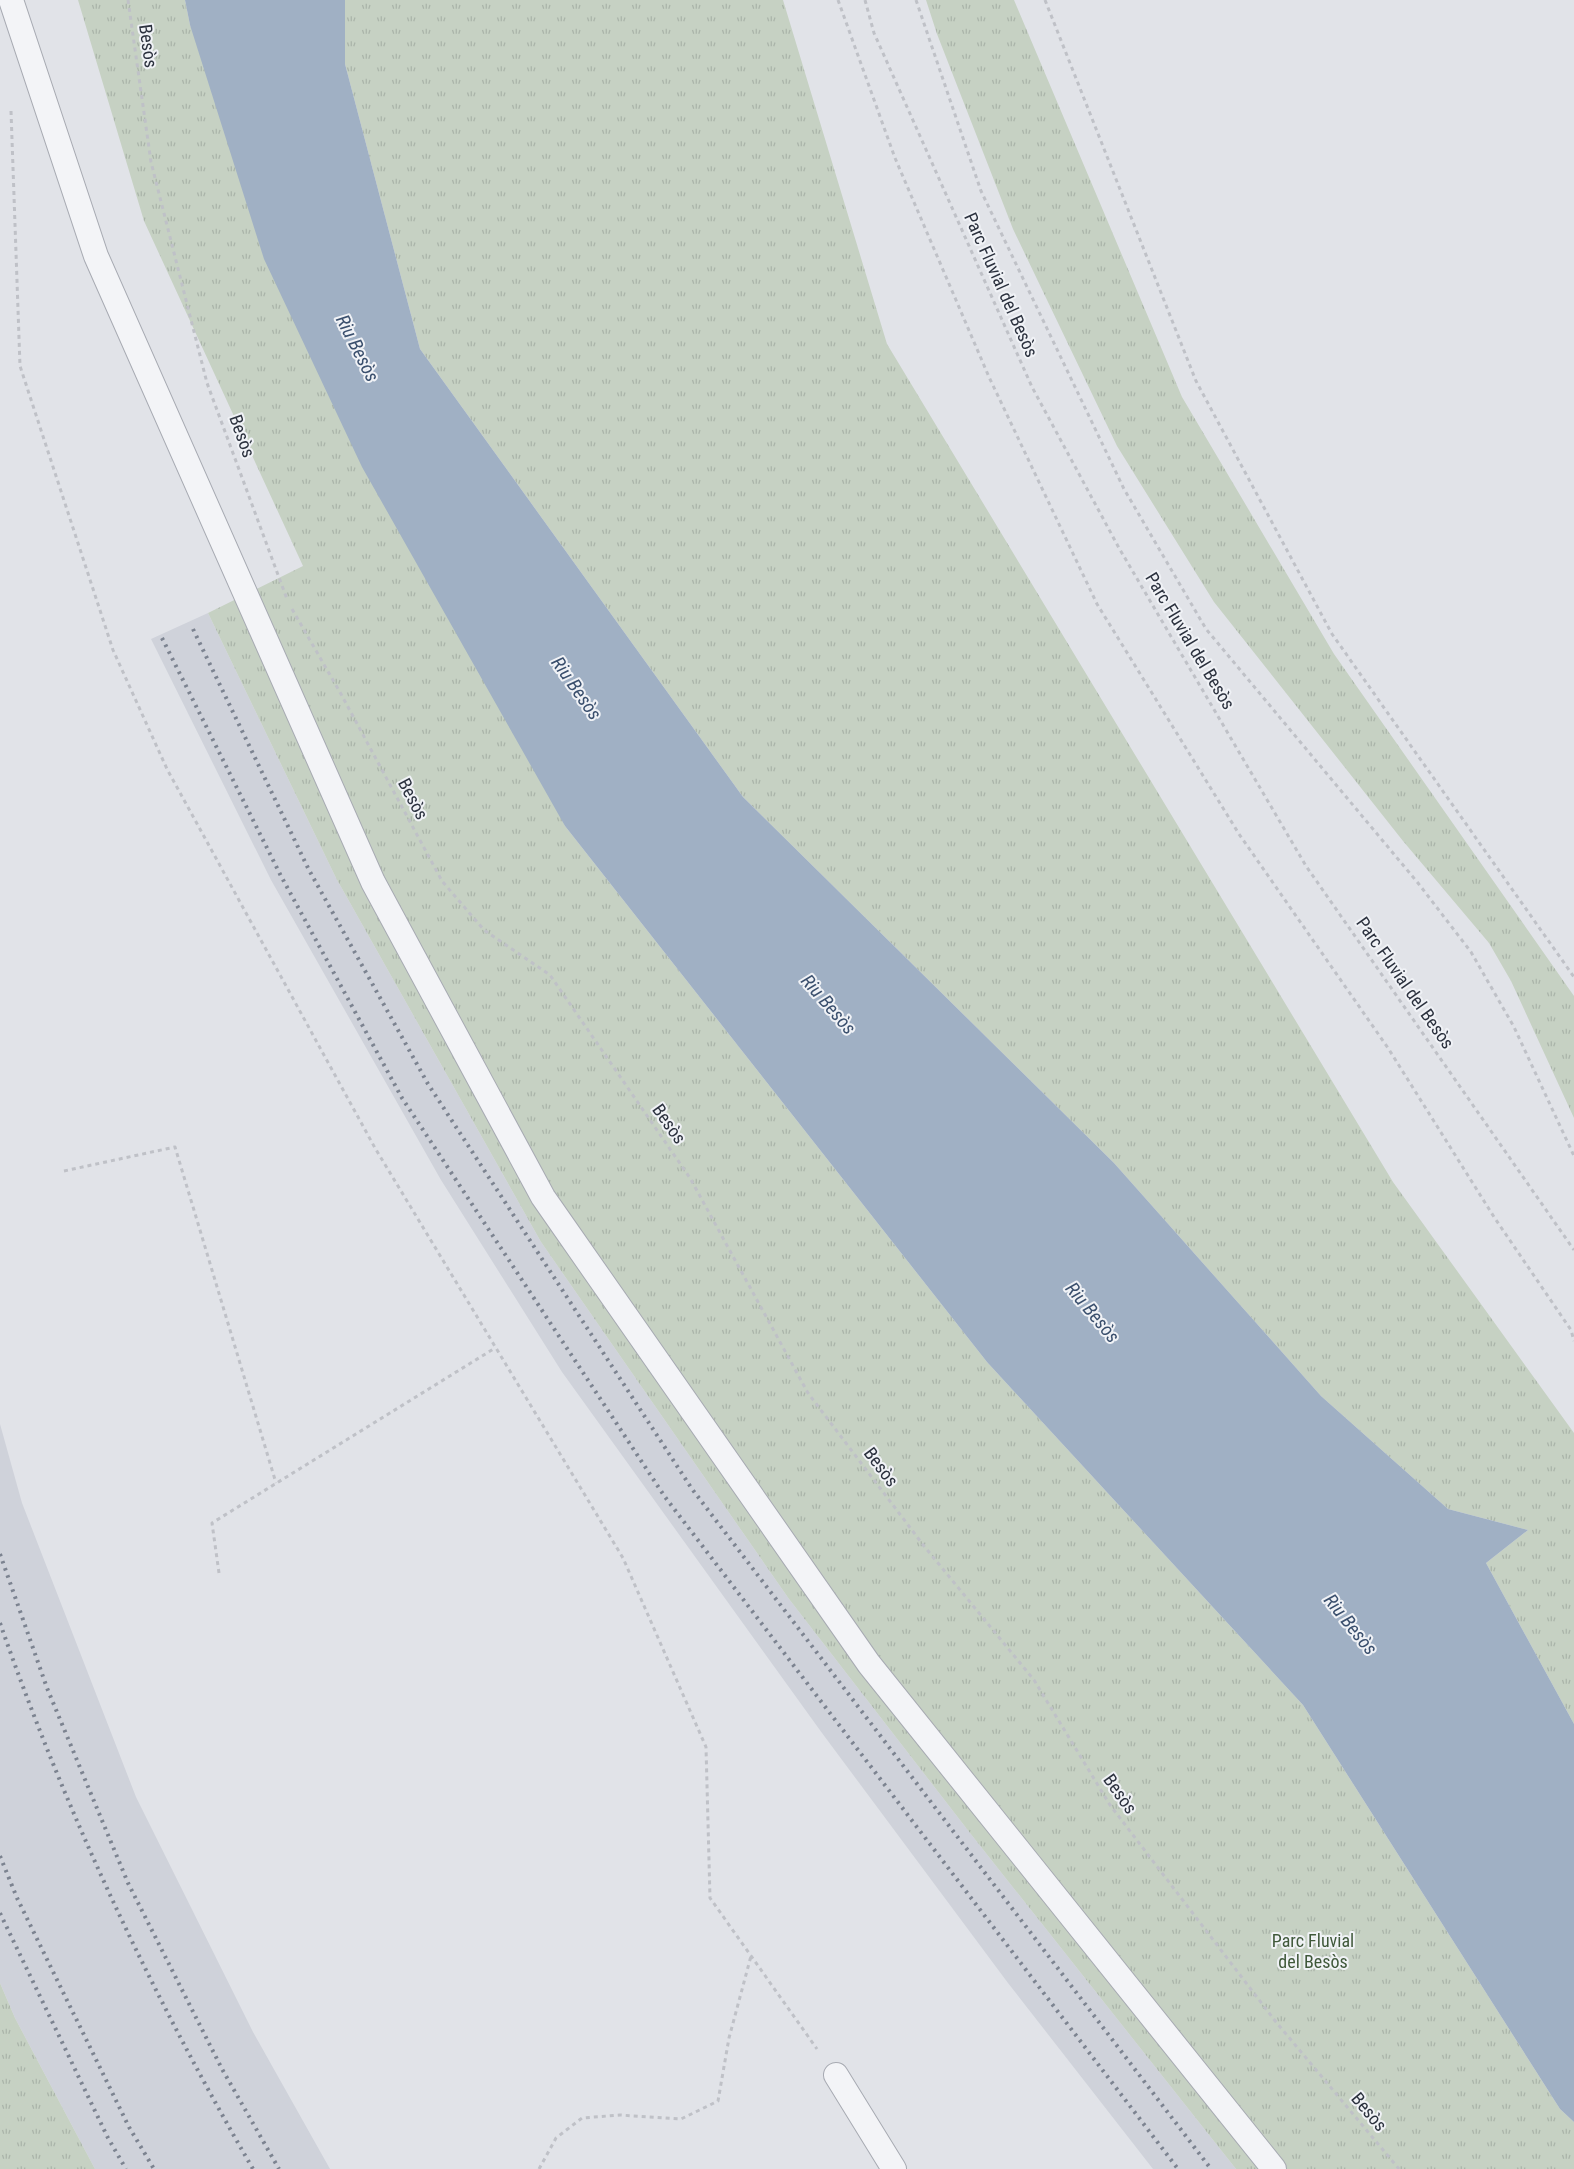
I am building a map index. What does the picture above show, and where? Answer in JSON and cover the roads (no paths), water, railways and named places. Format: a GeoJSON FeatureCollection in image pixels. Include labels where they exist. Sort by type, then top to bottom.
{"type":"FeatureCollection","features":[{"type":"Feature","properties":{"kind":"lane"},"geometry":{"type":"LineString","coordinates":[[12,0],[96,256],[373,882],[543,1197],[869,1664],[1274,2169]]}},
{"type":"Feature","properties":{"kind":"lane"},"geometry":{"type":"LineString","coordinates":[[836,2075],[894,2169]]}},
{"type":"Feature","properties":{"kind":"water","name":"Riu Besòs"},"geometry":{"type":"Polygon","coordinates":[[[185,0],[345,0],[345,64],[420,349],[743,797],[1114,1163],[1321,1396],[1448,1509],[1528,1530],[1486,1563],[1574,1724],[1574,2122],[1560,2109],[1303,1705],[987,1362],[565,826],[362,467],[264,259],[190,25],[185,0]]]}},
{"type":"Feature","properties":{"kind":"railway"},"geometry":{"type":"LineString","coordinates":[[193,629],[309,870],[428,1084],[692,1489],[1211,2169]]}},
{"type":"Feature","properties":{"kind":"railway"},"geometry":{"type":"LineString","coordinates":[[162,638],[281,876],[402,1098],[665,1497],[1178,2169]]}},
{"type":"Feature","properties":{"kind":"railway"},"geometry":{"type":"LineString","coordinates":[[0,1554],[47,1688],[128,1883],[222,2069],[279,2169]]}},
{"type":"Feature","properties":{"kind":"railway"},"geometry":{"type":"LineString","coordinates":[[0,1623],[53,1764],[113,1902],[180,2037],[253,2169]]}},
{"type":"Feature","properties":{"kind":"railway"},"geometry":{"type":"LineString","coordinates":[[0,1856],[17,1898],[129,2127],[154,2169]]}},
{"type":"Feature","properties":{"kind":"railway"},"geometry":{"type":"LineString","coordinates":[[0,1913],[108,2138],[126,2169]]}},
{"type":"Feature","properties":{"kind":"park label","name":"Parc Fluvial del Besòs"},"geometry":{"type":"Point","coordinates":[1313,1951]}}]}
